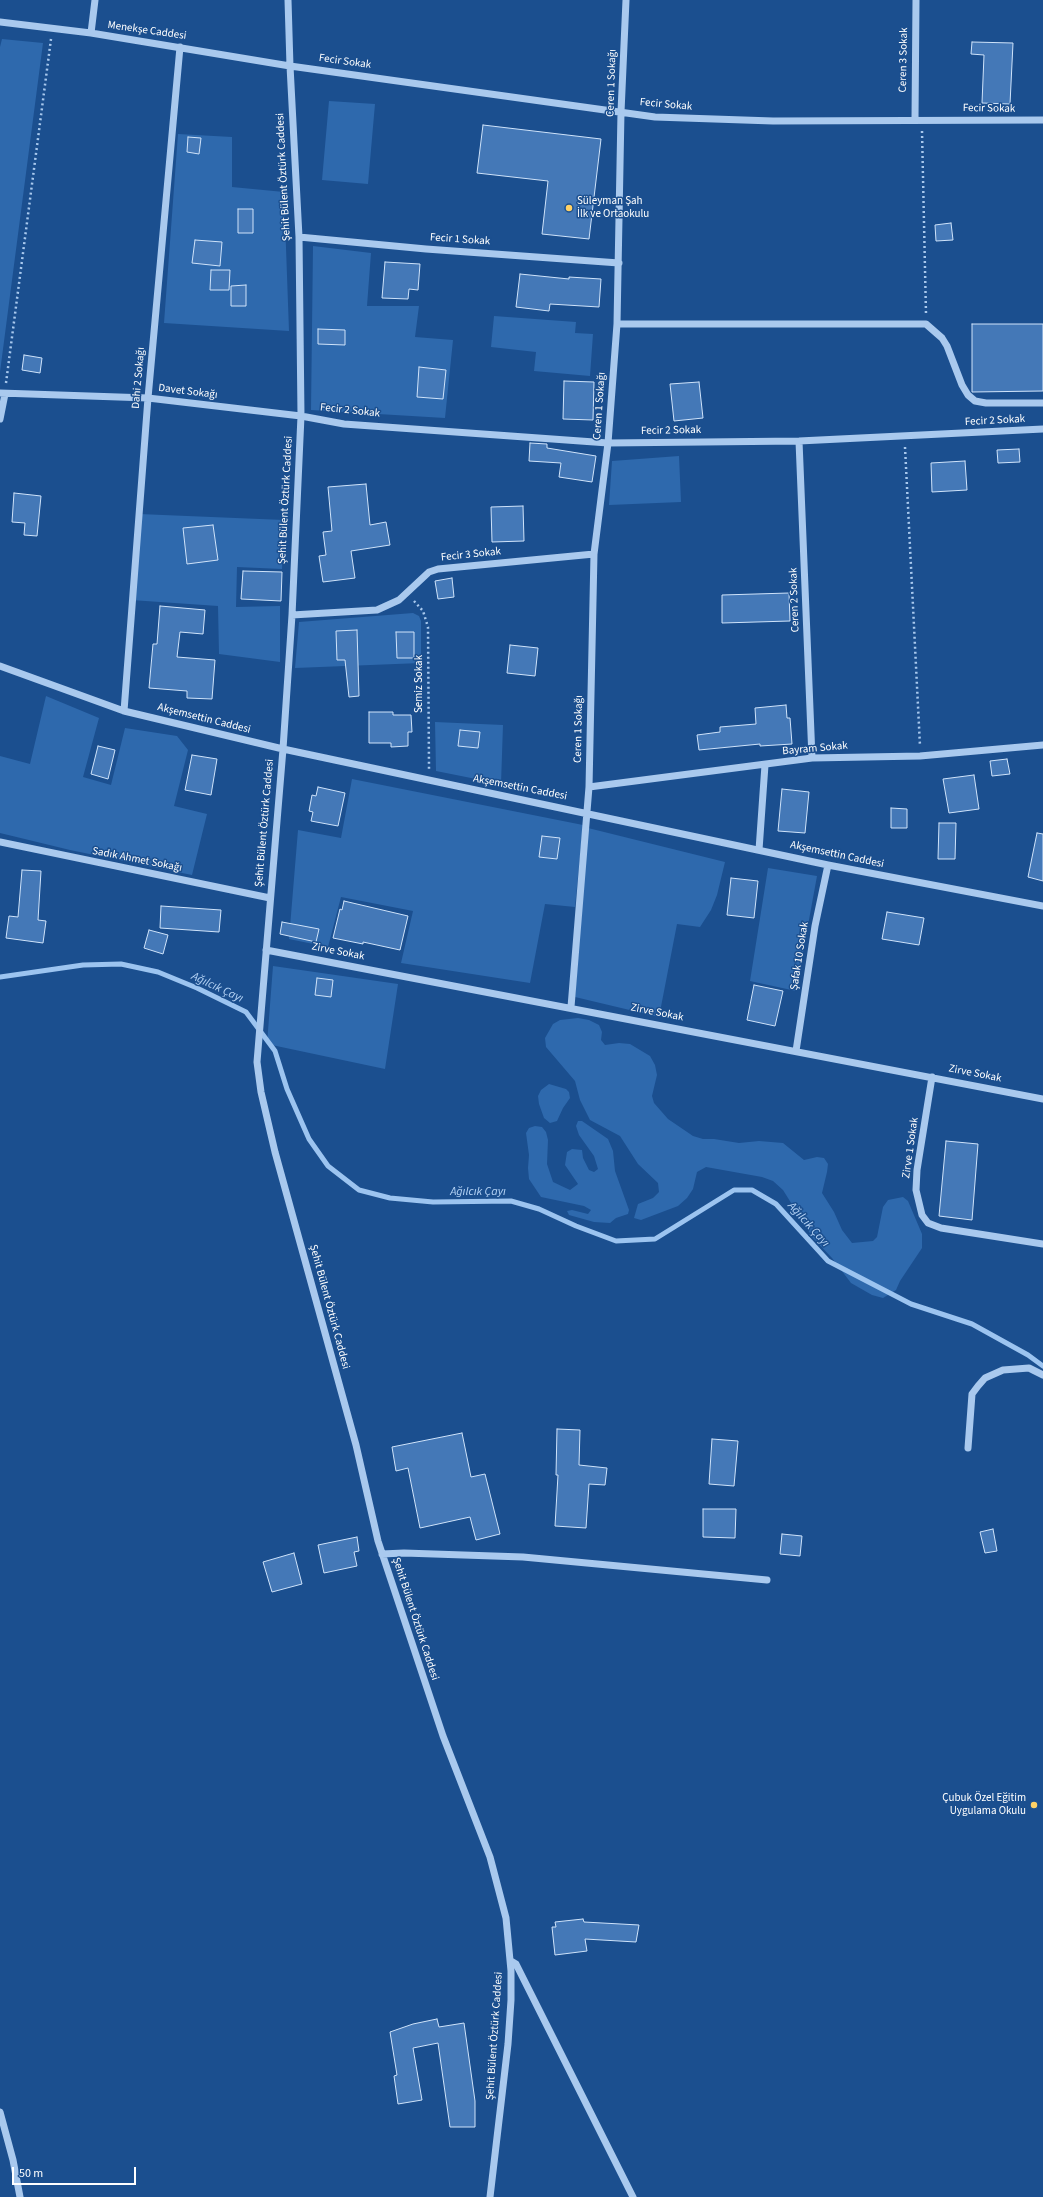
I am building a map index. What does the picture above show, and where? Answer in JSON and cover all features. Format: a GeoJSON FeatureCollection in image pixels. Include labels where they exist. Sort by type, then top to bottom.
{"type":"FeatureCollection","features":[{"type":"Feature","properties":{"kind":"street"},"geometry":{"type":"LineString","coordinates":[[91,34],[96,0]]}},
{"type":"Feature","properties":{"kind":"street","name":"Şehit Bülent Öztürk Caddesi"},"geometry":{"type":"LineString","coordinates":[[288,0],[299,237],[301,416],[292,615],[283,749],[257,1062],[261,1092],[275,1152],[356,1445],[382,1554],[443,1736],[490,1856],[506,1918],[511,1961],[508,2044],[490,2197]]}},
{"type":"Feature","properties":{"kind":"street","name":"Ceren 1 Sokağı"},"geometry":{"type":"LineString","coordinates":[[571,1007],[589,787],[594,554],[608,443],[617,324],[621,112],[626,0]]}},
{"type":"Feature","properties":{"kind":"street","name":"Ceren 3 Sokak"},"geometry":{"type":"LineString","coordinates":[[916,0],[918,119]]}},
{"type":"Feature","properties":{"kind":"street","name":"Menekşe Caddesi"},"geometry":{"type":"LineString","coordinates":[[0,22],[180,46],[290,66]]}},
{"type":"Feature","properties":{"kind":"street","name":"Dahi 2 Sokağı"},"geometry":{"type":"LineString","coordinates":[[124,711],[148,398],[180,46]]}},
{"type":"Feature","properties":{"kind":"street","name":"Fecir Sokak"},"geometry":{"type":"LineString","coordinates":[[290,66],[655,117],[714,119],[1043,120]]}},
{"type":"Feature","properties":{"kind":"street","name":"Fecir 1 Sokak"},"geometry":{"type":"LineString","coordinates":[[299,237],[619,263]]}},
{"type":"Feature","properties":{"kind":"street"},"geometry":{"type":"LineString","coordinates":[[617,324],[926,324],[942,338],[947,346],[962,385],[968,395],[975,401],[986,403],[1043,403]]}},
{"type":"Feature","properties":{"kind":"street"},"geometry":{"type":"LineString","coordinates":[[0,419],[2,393]]}},
{"type":"Feature","properties":{"kind":"street","name":"Davet Sokağı"},"geometry":{"type":"LineString","coordinates":[[2,393],[148,398],[301,416]]}},
{"type":"Feature","properties":{"kind":"street","name":"Fecir 2 Sokak"},"geometry":{"type":"LineString","coordinates":[[301,416],[344,424],[415,427],[515,437],[608,443],[799,441],[1043,429]]}},
{"type":"Feature","properties":{"kind":"street","name":"Ceren 2 Sokak"},"geometry":{"type":"LineString","coordinates":[[799,441],[812,758]]}},
{"type":"Feature","properties":{"kind":"street","name":"Fecir 3 Sokak"},"geometry":{"type":"LineString","coordinates":[[292,615],[377,610],[388,606],[406,594],[428,572],[438,569],[594,554]]}},
{"type":"Feature","properties":{"kind":"street","name":"Akşemsettin Caddesi"},"geometry":{"type":"LineString","coordinates":[[0,666],[124,711],[283,749],[429,782],[586,812],[828,865],[1043,906]]}},
{"type":"Feature","properties":{"kind":"street","name":"Bayram Sokak"},"geometry":{"type":"LineString","coordinates":[[589,787],[765,766],[812,758],[920,756],[1043,745]]}},
{"type":"Feature","properties":{"kind":"street"},"geometry":{"type":"LineString","coordinates":[[759,850],[765,766]]}},
{"type":"Feature","properties":{"kind":"street","name":"Sadık Ahmet Sokağı"},"geometry":{"type":"LineString","coordinates":[[0,842],[270,898]]}},
{"type":"Feature","properties":{"kind":"street","name":"Şafak 10 Sokak"},"geometry":{"type":"LineString","coordinates":[[796,1051],[815,926],[828,865]]}},
{"type":"Feature","properties":{"kind":"street","name":"Zirve Sokak"},"geometry":{"type":"LineString","coordinates":[[266,950],[571,1007],[1043,1099]]}},
{"type":"Feature","properties":{"kind":"street","name":"Zirve 1 Sokak"},"geometry":{"type":"LineString","coordinates":[[932,1077],[917,1170],[916,1190],[922,1215],[928,1223],[940,1228],[1043,1244]]}},
{"type":"Feature","properties":{"kind":"street"},"geometry":{"type":"LineString","coordinates":[[968,1448],[972,1394],[985,1378],[1003,1370],[1030,1368],[1043,1375]]}},
{"type":"Feature","properties":{"kind":"street"},"geometry":{"type":"LineString","coordinates":[[382,1554],[404,1553],[523,1557],[767,1580]]}},
{"type":"Feature","properties":{"kind":"street"},"geometry":{"type":"LineString","coordinates":[[511,1961],[516,1964],[633,2197]]}},
{"type":"Feature","properties":{"kind":"street"},"geometry":{"type":"LineString","coordinates":[[0,2112],[14,2160],[20,2197]]}},
{"type":"Feature","properties":{"kind":"path"},"geometry":{"type":"LineString","coordinates":[[2,393],[53,29]]}},
{"type":"Feature","properties":{"kind":"path"},"geometry":{"type":"LineString","coordinates":[[918,119],[926,324]]}},
{"type":"Feature","properties":{"kind":"path"},"geometry":{"type":"LineString","coordinates":[[904,437],[920,756]]}},
{"type":"Feature","properties":{"kind":"path","name":"Semiz Sokak"},"geometry":{"type":"LineString","coordinates":[[406,594],[423,611],[428,627],[429,782]]}},
{"type":"Feature","properties":{"kind":"shaded area"},"geometry":{"type":"Polygon","coordinates":[[[2,39],[43,43],[0,372],[0,47],[2,39]]]}},
{"type":"Feature","properties":{"kind":"shaded area"},"geometry":{"type":"Polygon","coordinates":[[[329,101],[375,104],[368,184],[322,180],[329,101]]]}},
{"type":"Feature","properties":{"kind":"shaded area"},"geometry":{"type":"Polygon","coordinates":[[[178,134],[232,137],[232,187],[284,192],[289,331],[164,323],[178,134]]]}},
{"type":"Feature","properties":{"kind":"shaded area"},"geometry":{"type":"Polygon","coordinates":[[[313,246],[371,253],[367,306],[419,306],[415,337],[453,340],[445,418],[311,410],[313,246]]]}},
{"type":"Feature","properties":{"kind":"shaded area"},"geometry":{"type":"Polygon","coordinates":[[[494,316],[576,322],[575,333],[593,334],[590,376],[534,371],[536,352],[491,347],[494,316]]]}},
{"type":"Feature","properties":{"kind":"shaded area"},"geometry":{"type":"Polygon","coordinates":[[[679,456],[681,502],[609,505],[612,461],[679,456]]]}},
{"type":"Feature","properties":{"kind":"shaded area"},"geometry":{"type":"Polygon","coordinates":[[[139,514],[284,520],[282,569],[237,567],[236,607],[280,606],[280,662],[219,654],[218,606],[131,600],[139,514]]]}},
{"type":"Feature","properties":{"kind":"shaded area"},"geometry":{"type":"Polygon","coordinates":[[[413,613],[419,616],[421,621],[421,663],[295,668],[299,622],[413,613]]]}},
{"type":"Feature","properties":{"kind":"shaded area"},"geometry":{"type":"Polygon","coordinates":[[[46,696],[99,718],[83,777],[111,785],[125,728],[177,736],[188,750],[174,806],[207,814],[192,875],[70,850],[0,833],[0,756],[30,764],[46,696]]]}},
{"type":"Feature","properties":{"kind":"shaded area"},"geometry":{"type":"Polygon","coordinates":[[[435,722],[503,725],[501,784],[436,771],[435,722]]]}},
{"type":"Feature","properties":{"kind":"shaded area"},"geometry":{"type":"Polygon","coordinates":[[[352,779],[583,825],[575,907],[545,904],[530,983],[401,963],[413,911],[341,897],[328,947],[289,939],[298,830],[341,838],[352,779]]]}},
{"type":"Feature","properties":{"kind":"shaded area"},"geometry":{"type":"Polygon","coordinates":[[[588,828],[725,862],[717,895],[711,910],[700,927],[677,924],[659,1017],[575,997],[588,828]]]}},
{"type":"Feature","properties":{"kind":"shaded area"},"geometry":{"type":"Polygon","coordinates":[[[768,868],[817,876],[796,991],[750,981],[768,868]]]}},
{"type":"Feature","properties":{"kind":"shaded area"},"geometry":{"type":"Polygon","coordinates":[[[273,966],[398,984],[385,1069],[267,1044],[273,966]]]}},
{"type":"Feature","properties":{"kind":"shaded area"},"geometry":{"type":"Polygon","coordinates":[[[578,1018],[589,1020],[599,1025],[602,1032],[601,1040],[605,1045],[619,1043],[630,1044],[650,1056],[655,1065],[657,1075],[652,1096],[654,1103],[668,1119],[693,1136],[703,1139],[714,1139],[739,1143],[759,1141],[783,1143],[804,1160],[817,1157],[824,1158],[828,1164],[822,1193],[834,1212],[842,1230],[852,1243],[873,1241],[877,1237],[883,1207],[888,1200],[903,1197],[908,1201],[922,1234],[922,1248],[900,1281],[896,1290],[883,1298],[872,1295],[851,1283],[832,1258],[813,1238],[783,1190],[773,1181],[762,1177],[706,1167],[697,1172],[693,1189],[687,1198],[678,1206],[641,1220],[634,1218],[638,1204],[653,1198],[659,1192],[658,1183],[638,1164],[620,1136],[590,1120],[580,1100],[575,1081],[546,1047],[545,1038],[553,1024],[560,1020],[578,1018]]]}},
{"type":"Feature","properties":{"kind":"shaded area"},"geometry":{"type":"Polygon","coordinates":[[[549,1084],[566,1089],[569,1092],[570,1098],[557,1121],[550,1123],[544,1118],[538,1096],[541,1090],[549,1084]]]}},
{"type":"Feature","properties":{"kind":"shaded area"},"geometry":{"type":"Polygon","coordinates":[[[578,1121],[582,1121],[608,1139],[613,1151],[615,1171],[629,1210],[628,1214],[616,1218],[610,1223],[594,1222],[569,1215],[567,1211],[572,1210],[588,1214],[591,1210],[584,1206],[541,1197],[529,1179],[529,1155],[526,1133],[529,1128],[535,1126],[542,1127],[546,1132],[548,1140],[547,1164],[553,1182],[570,1190],[578,1184],[565,1165],[567,1152],[572,1149],[582,1150],[583,1158],[589,1170],[594,1172],[598,1169],[594,1156],[579,1135],[576,1126],[578,1121]]]}},
{"type":"Feature","properties":{"kind":"building"},"geometry":{"type":"Polygon","coordinates":[[[972,42],[1013,43],[1010,104],[982,103],[984,55],[971,54],[972,42]]]}},
{"type":"Feature","properties":{"kind":"building","name":"Süleyman Şah İlk ve Ortaokulu"},"geometry":{"type":"Polygon","coordinates":[[[483,125],[601,139],[589,239],[542,234],[548,181],[477,173],[483,125]]]}},
{"type":"Feature","properties":{"kind":"building"},"geometry":{"type":"Polygon","coordinates":[[[188,137],[201,138],[199,154],[187,152],[188,137]]]}},
{"type":"Feature","properties":{"kind":"building"},"geometry":{"type":"Polygon","coordinates":[[[238,209],[253,209],[253,233],[238,233],[238,209]]]}},
{"type":"Feature","properties":{"kind":"building"},"geometry":{"type":"Polygon","coordinates":[[[951,223],[953,240],[936,241],[935,225],[951,223]]]}},
{"type":"Feature","properties":{"kind":"building"},"geometry":{"type":"Polygon","coordinates":[[[195,240],[222,242],[220,266],[192,263],[195,240]]]}},
{"type":"Feature","properties":{"kind":"building"},"geometry":{"type":"Polygon","coordinates":[[[385,262],[420,264],[418,290],[409,289],[408,299],[382,298],[385,262]]]}},
{"type":"Feature","properties":{"kind":"building"},"geometry":{"type":"Polygon","coordinates":[[[211,270],[230,270],[229,290],[210,290],[211,270]]]}},
{"type":"Feature","properties":{"kind":"building"},"geometry":{"type":"Polygon","coordinates":[[[520,274],[569,279],[569,277],[601,279],[599,307],[550,304],[549,311],[516,307],[520,274]]]}},
{"type":"Feature","properties":{"kind":"building"},"geometry":{"type":"Polygon","coordinates":[[[246,285],[246,306],[231,306],[231,286],[246,285]]]}},
{"type":"Feature","properties":{"kind":"building"},"geometry":{"type":"Polygon","coordinates":[[[972,324],[1043,324],[1043,391],[972,392],[972,324]]]}},
{"type":"Feature","properties":{"kind":"building"},"geometry":{"type":"Polygon","coordinates":[[[318,329],[345,330],[345,345],[318,344],[318,329]]]}},
{"type":"Feature","properties":{"kind":"building"},"geometry":{"type":"Polygon","coordinates":[[[24,355],[42,358],[40,373],[22,370],[24,355]]]}},
{"type":"Feature","properties":{"kind":"building"},"geometry":{"type":"Polygon","coordinates":[[[419,367],[446,370],[443,399],[417,397],[419,367]]]}},
{"type":"Feature","properties":{"kind":"building"},"geometry":{"type":"Polygon","coordinates":[[[564,381],[594,382],[593,420],[563,419],[564,381]]]}},
{"type":"Feature","properties":{"kind":"building"},"geometry":{"type":"Polygon","coordinates":[[[699,382],[703,418],[674,421],[670,384],[699,382]]]}},
{"type":"Feature","properties":{"kind":"building"},"geometry":{"type":"Polygon","coordinates":[[[530,443],[547,444],[547,448],[596,456],[592,482],[559,477],[561,463],[529,461],[530,443]]]}},
{"type":"Feature","properties":{"kind":"building"},"geometry":{"type":"Polygon","coordinates":[[[1019,449],[1020,462],[998,463],[997,450],[1019,449]]]}},
{"type":"Feature","properties":{"kind":"building"},"geometry":{"type":"Polygon","coordinates":[[[965,461],[967,490],[932,492],[931,463],[965,461]]]}},
{"type":"Feature","properties":{"kind":"building"},"geometry":{"type":"Polygon","coordinates":[[[366,484],[370,525],[386,522],[390,545],[351,551],[355,578],[323,582],[319,556],[326,555],[323,532],[332,531],[328,487],[366,484]]]}},
{"type":"Feature","properties":{"kind":"building"},"geometry":{"type":"Polygon","coordinates":[[[14,493],[41,496],[37,536],[24,535],[25,523],[12,522],[14,493]]]}},
{"type":"Feature","properties":{"kind":"building"},"geometry":{"type":"Polygon","coordinates":[[[523,506],[524,541],[492,542],[491,507],[523,506]]]}},
{"type":"Feature","properties":{"kind":"building"},"geometry":{"type":"Polygon","coordinates":[[[213,525],[218,560],[187,564],[183,528],[213,525]]]}},
{"type":"Feature","properties":{"kind":"building"},"geometry":{"type":"Polygon","coordinates":[[[243,571],[282,572],[281,601],[241,599],[243,571]]]}},
{"type":"Feature","properties":{"kind":"building"},"geometry":{"type":"Polygon","coordinates":[[[452,578],[454,597],[438,599],[435,581],[452,578]]]}},
{"type":"Feature","properties":{"kind":"building"},"geometry":{"type":"Polygon","coordinates":[[[789,593],[790,621],[722,623],[722,595],[789,593]]]}},
{"type":"Feature","properties":{"kind":"building"},"geometry":{"type":"Polygon","coordinates":[[[160,606],[205,610],[203,634],[180,632],[177,657],[215,660],[212,699],[187,698],[187,691],[149,688],[153,644],[157,644],[160,606]]]}},
{"type":"Feature","properties":{"kind":"building"},"geometry":{"type":"Polygon","coordinates":[[[357,630],[359,696],[349,697],[345,660],[337,660],[336,631],[357,630]]]}},
{"type":"Feature","properties":{"kind":"building"},"geometry":{"type":"Polygon","coordinates":[[[396,632],[414,632],[414,658],[397,658],[396,632]]]}},
{"type":"Feature","properties":{"kind":"building"},"geometry":{"type":"Polygon","coordinates":[[[510,645],[538,648],[535,676],[507,673],[510,645]]]}},
{"type":"Feature","properties":{"kind":"building"},"geometry":{"type":"Polygon","coordinates":[[[786,705],[787,718],[790,718],[792,744],[760,746],[760,744],[699,750],[697,735],[720,732],[720,727],[756,724],[755,708],[786,705]]]}},
{"type":"Feature","properties":{"kind":"building"},"geometry":{"type":"Polygon","coordinates":[[[369,712],[393,712],[393,715],[411,715],[412,732],[408,732],[408,746],[391,747],[391,743],[369,743],[369,712]]]}},
{"type":"Feature","properties":{"kind":"building"},"geometry":{"type":"Polygon","coordinates":[[[460,730],[480,732],[478,748],[458,746],[460,730]]]}},
{"type":"Feature","properties":{"kind":"building"},"geometry":{"type":"Polygon","coordinates":[[[98,746],[115,750],[108,779],[91,774],[98,746]]]}},
{"type":"Feature","properties":{"kind":"building"},"geometry":{"type":"Polygon","coordinates":[[[192,755],[217,759],[211,795],[185,790],[192,755]]]}},
{"type":"Feature","properties":{"kind":"building"},"geometry":{"type":"Polygon","coordinates":[[[1007,759],[1010,774],[992,776],[990,761],[1007,759]]]}},
{"type":"Feature","properties":{"kind":"building"},"geometry":{"type":"Polygon","coordinates":[[[974,775],[979,809],[949,813],[943,779],[974,775]]]}},
{"type":"Feature","properties":{"kind":"building"},"geometry":{"type":"Polygon","coordinates":[[[318,787],[345,793],[338,826],[311,821],[313,812],[309,811],[312,795],[316,796],[318,787]]]}},
{"type":"Feature","properties":{"kind":"building"},"geometry":{"type":"Polygon","coordinates":[[[782,789],[809,792],[805,833],[778,831],[782,789]]]}},
{"type":"Feature","properties":{"kind":"building"},"geometry":{"type":"Polygon","coordinates":[[[891,808],[907,809],[907,828],[891,828],[891,808]]]}},
{"type":"Feature","properties":{"kind":"building"},"geometry":{"type":"Polygon","coordinates":[[[939,823],[956,823],[955,859],[938,859],[939,823]]]}},
{"type":"Feature","properties":{"kind":"building"},"geometry":{"type":"Polygon","coordinates":[[[1037,833],[1043,834],[1043,881],[1028,877],[1037,833]]]}},
{"type":"Feature","properties":{"kind":"building"},"geometry":{"type":"Polygon","coordinates":[[[542,836],[560,838],[557,859],[539,857],[542,836]]]}},
{"type":"Feature","properties":{"kind":"building"},"geometry":{"type":"Polygon","coordinates":[[[22,870],[41,871],[38,920],[46,921],[43,943],[6,938],[9,916],[18,917],[22,870]]]}},
{"type":"Feature","properties":{"kind":"building"},"geometry":{"type":"Polygon","coordinates":[[[731,878],[758,881],[754,918],[727,915],[731,878]]]}},
{"type":"Feature","properties":{"kind":"building"},"geometry":{"type":"Polygon","coordinates":[[[344,901],[408,916],[400,950],[363,942],[363,944],[333,938],[340,909],[342,910],[344,901]]]}},
{"type":"Feature","properties":{"kind":"building"},"geometry":{"type":"Polygon","coordinates":[[[161,906],[221,910],[219,932],[160,928],[161,906]]]}},
{"type":"Feature","properties":{"kind":"building"},"geometry":{"type":"Polygon","coordinates":[[[887,912],[924,918],[919,945],[882,939],[887,912]]]}},
{"type":"Feature","properties":{"kind":"building"},"geometry":{"type":"Polygon","coordinates":[[[282,922],[319,929],[316,942],[280,934],[282,922]]]}},
{"type":"Feature","properties":{"kind":"building"},"geometry":{"type":"Polygon","coordinates":[[[149,930],[168,935],[163,954],[144,948],[149,930]]]}},
{"type":"Feature","properties":{"kind":"building"},"geometry":{"type":"Polygon","coordinates":[[[317,978],[333,980],[331,997],[315,995],[317,978]]]}},
{"type":"Feature","properties":{"kind":"building"},"geometry":{"type":"Polygon","coordinates":[[[754,985],[783,991],[775,1026],[747,1020],[754,985]]]}},
{"type":"Feature","properties":{"kind":"building"},"geometry":{"type":"Polygon","coordinates":[[[946,1141],[978,1144],[972,1220],[939,1216],[946,1141]]]}},
{"type":"Feature","properties":{"kind":"building"},"geometry":{"type":"Polygon","coordinates":[[[557,1429],[580,1430],[579,1465],[607,1468],[605,1485],[589,1484],[586,1528],[555,1526],[558,1475],[556,1475],[557,1429]]]}},
{"type":"Feature","properties":{"kind":"building"},"geometry":{"type":"Polygon","coordinates":[[[462,1433],[471,1477],[485,1474],[500,1534],[476,1540],[470,1517],[420,1528],[408,1468],[396,1471],[392,1447],[462,1433]]]}},
{"type":"Feature","properties":{"kind":"building"},"geometry":{"type":"Polygon","coordinates":[[[712,1439],[738,1441],[734,1486],[709,1484],[712,1439]]]}},
{"type":"Feature","properties":{"kind":"building"},"geometry":{"type":"Polygon","coordinates":[[[703,1509],[736,1509],[735,1538],[703,1537],[703,1509]]]}},
{"type":"Feature","properties":{"kind":"building"},"geometry":{"type":"Polygon","coordinates":[[[993,1529],[997,1551],[985,1553],[980,1532],[993,1529]]]}},
{"type":"Feature","properties":{"kind":"building"},"geometry":{"type":"Polygon","coordinates":[[[782,1534],[802,1536],[800,1556],[780,1554],[782,1534]]]}},
{"type":"Feature","properties":{"kind":"building"},"geometry":{"type":"Polygon","coordinates":[[[357,1537],[359,1551],[354,1552],[357,1566],[324,1573],[318,1545],[357,1537]]]}},
{"type":"Feature","properties":{"kind":"building"},"geometry":{"type":"Polygon","coordinates":[[[294,1553],[302,1584],[272,1592],[263,1562],[294,1553]]]}},
{"type":"Feature","properties":{"kind":"building"},"geometry":{"type":"Polygon","coordinates":[[[583,1919],[584,1922],[639,1925],[636,1942],[585,1939],[587,1951],[555,1955],[552,1927],[556,1927],[555,1922],[583,1919]]]}},
{"type":"Feature","properties":{"kind":"building"},"geometry":{"type":"Polygon","coordinates":[[[437,2019],[439,2027],[464,2023],[475,2101],[475,2127],[450,2127],[438,2043],[413,2048],[422,2100],[398,2104],[394,2076],[397,2075],[390,2032],[413,2024],[437,2019]]]}},
{"type":"Feature","properties":{"kind":"waterway","name":"Ağılcık Çayı"},"geometry":{"type":"LineString","coordinates":[[0,977],[83,965],[121,964],[158,972],[197,988],[246,1012],[275,1051],[287,1089],[309,1139],[328,1166],[359,1190],[390,1198],[433,1202],[511,1201],[539,1209],[576,1226],[616,1241],[655,1239],[734,1190],[752,1190],[776,1204],[828,1261],[911,1304],[972,1324],[1028,1355],[1043,1366]]}},
{"type":"Feature","properties":{"kind":"place","name":"Süleyman Şah İlk ve Ortaokulu"},"geometry":{"type":"Point","coordinates":[569,208]}},
{"type":"Feature","properties":{"kind":"place","name":"Çubuk Özel Eğitim Uygulama Okulu"},"geometry":{"type":"Point","coordinates":[1034,1805]}}]}
